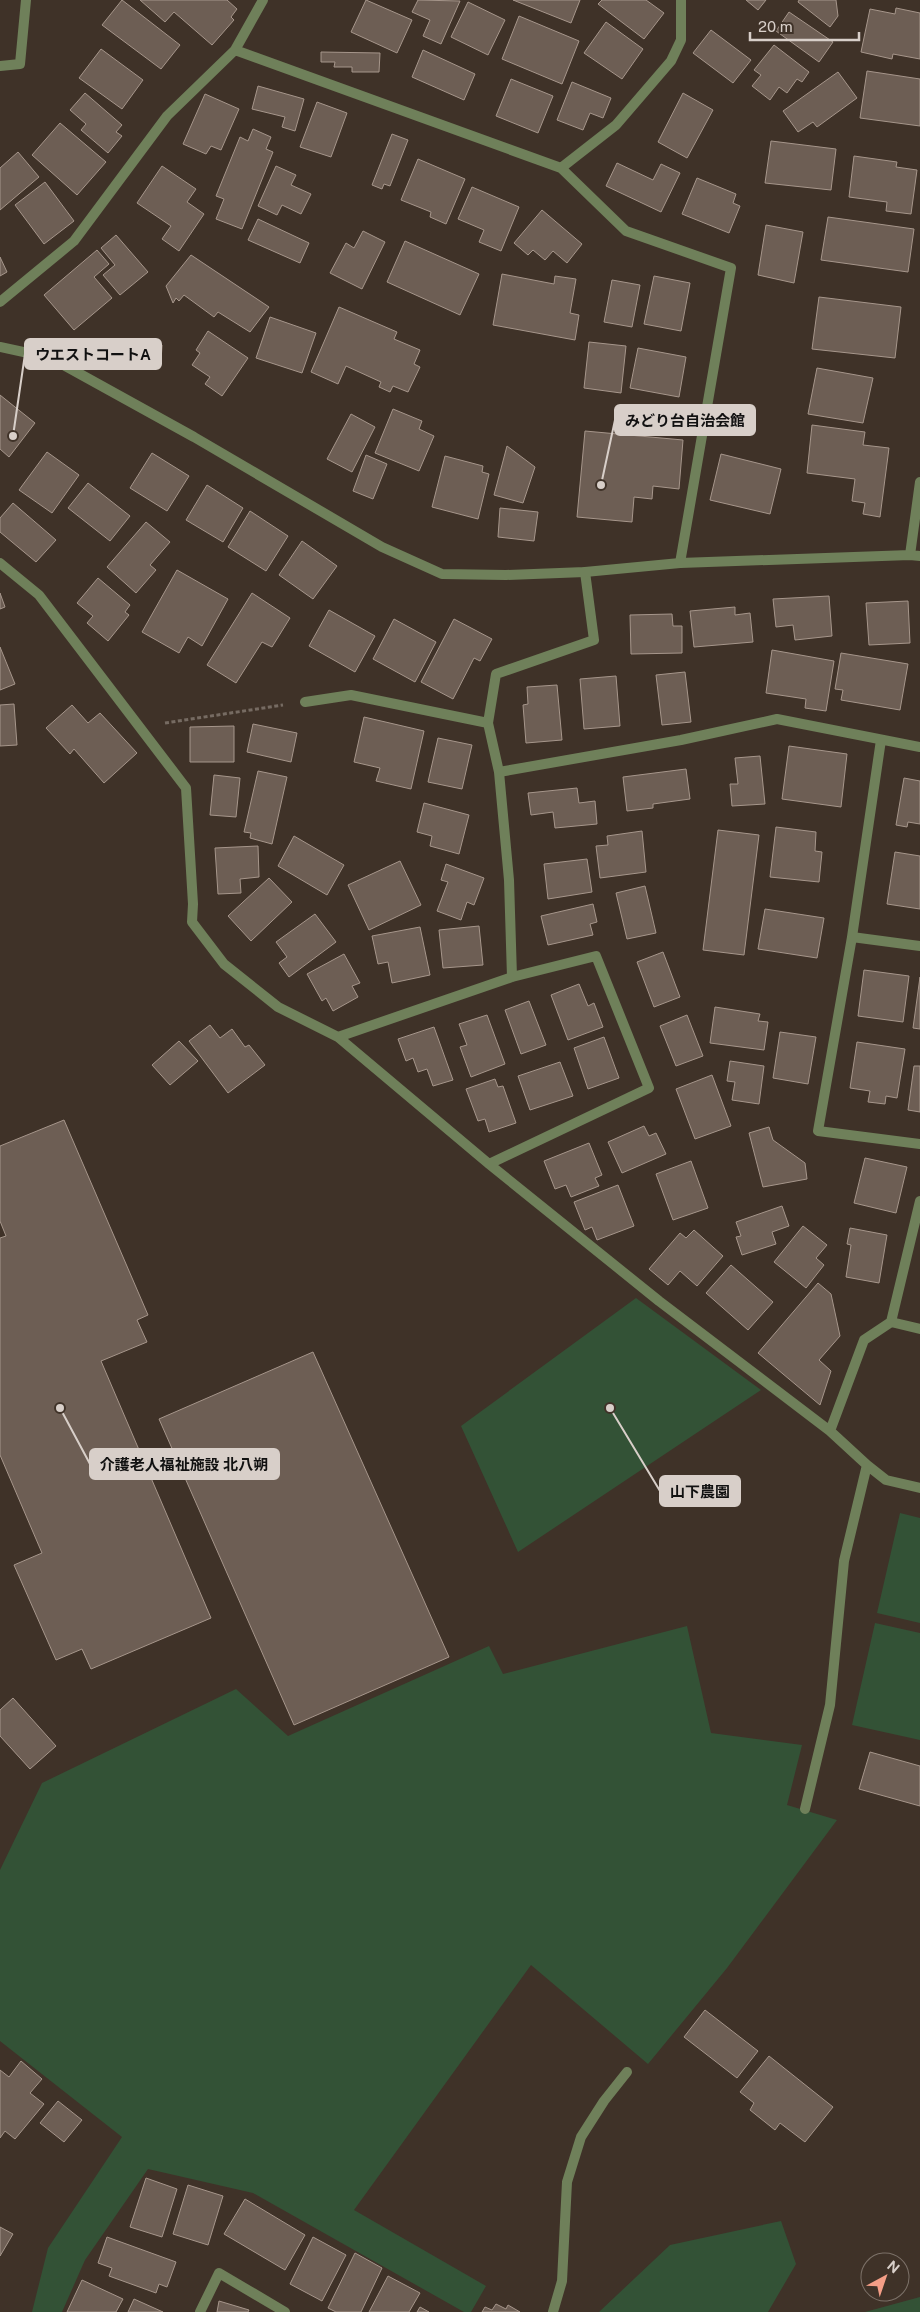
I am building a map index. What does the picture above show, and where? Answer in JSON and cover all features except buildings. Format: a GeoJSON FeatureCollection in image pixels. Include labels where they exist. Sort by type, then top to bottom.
{"type":"FeatureCollection","features":[{"type":"Feature","properties":{"kind":"street"},"geometry":{"type":"LineString","coordinates":[[0,66],[20,64],[26,0]]}},
{"type":"Feature","properties":{"kind":"street"},"geometry":{"type":"LineString","coordinates":[[0,302],[74,241],[167,116],[234,50],[263,0]]}},
{"type":"Feature","properties":{"kind":"street"},"geometry":{"type":"LineString","coordinates":[[561,168],[616,125],[671,61],[681,40],[681,0]]}},
{"type":"Feature","properties":{"kind":"street"},"geometry":{"type":"LineString","coordinates":[[234,50],[561,168],[626,231],[730,268],[680,563]]}},
{"type":"Feature","properties":{"kind":"street"},"geometry":{"type":"LineString","coordinates":[[0,347],[51,358],[194,436],[382,547],[442,574],[506,575],[585,572],[680,563],[915,556],[920,482]]}},
{"type":"Feature","properties":{"kind":"street"},"geometry":{"type":"LineString","coordinates":[[0,563],[39,595],[137,727],[186,788],[193,904],[192,922],[224,964],[278,1007],[338,1037],[489,1164],[658,1301],[830,1431],[886,1480],[920,1488]]}},
{"type":"Feature","properties":{"kind":"street"},"geometry":{"type":"LineString","coordinates":[[512,977],[509,880],[499,772],[488,723],[496,674],[594,640],[585,572]]}},
{"type":"Feature","properties":{"kind":"street"},"geometry":{"type":"LineString","coordinates":[[305,702],[351,695],[488,723]]}},
{"type":"Feature","properties":{"kind":"street"},"geometry":{"type":"LineString","coordinates":[[499,772],[681,740],[777,719],[920,747]]}},
{"type":"Feature","properties":{"kind":"street"},"geometry":{"type":"LineString","coordinates":[[881,740],[852,937],[818,1132],[920,1144]]}},
{"type":"Feature","properties":{"kind":"street"},"geometry":{"type":"LineString","coordinates":[[852,937],[920,946]]}},
{"type":"Feature","properties":{"kind":"street"},"geometry":{"type":"LineString","coordinates":[[338,1037],[512,977],[596,956],[649,1088],[489,1164]]}},
{"type":"Feature","properties":{"kind":"street"},"geometry":{"type":"LineString","coordinates":[[830,1431],[864,1340],[891,1322],[920,1201]]}},
{"type":"Feature","properties":{"kind":"street"},"geometry":{"type":"LineString","coordinates":[[891,1322],[920,1329]]}},
{"type":"Feature","properties":{"kind":"street"},"geometry":{"type":"LineString","coordinates":[[805,1809],[830,1705],[844,1560],[867,1465]]}},
{"type":"Feature","properties":{"kind":"street"},"geometry":{"type":"LineString","coordinates":[[553,2312],[562,2281],[568,2182],[581,2137],[604,2101],[627,2072]]}},
{"type":"Feature","properties":{"kind":"street"},"geometry":{"type":"LineString","coordinates":[[200,2312],[219,2273],[285,2312]]}},
{"type":"Feature","properties":{"kind":"path"},"geometry":{"type":"LineString","coordinates":[[137,727],[305,702]]}},
{"type":"Feature","properties":{"kind":"green space"},"geometry":{"type":"Polygon","coordinates":[[[636,1298],[761,1390],[518,1552],[461,1426],[636,1298]]]}},
{"type":"Feature","properties":{"kind":"green space"},"geometry":{"type":"Polygon","coordinates":[[[900,1513],[920,1518],[920,1623],[877,1613],[900,1513]]]}},
{"type":"Feature","properties":{"kind":"green space"},"geometry":{"type":"Polygon","coordinates":[[[875,1623],[920,1633],[920,1740],[852,1725],[875,1623]]]}},
{"type":"Feature","properties":{"kind":"green space"},"geometry":{"type":"Polygon","coordinates":[[[687,1626],[711,1733],[802,1745],[787,1805],[837,1820],[727,1968],[648,2064],[531,1965],[354,2210],[486,2286],[471,2312],[464,2312],[253,2193],[148,2169],[85,2260],[62,2312],[32,2312],[48,2248],[122,2137],[0,2041],[0,1870],[42,1783],[236,1689],[288,1736],[489,1646],[503,1674],[687,1626]]]}},
{"type":"Feature","properties":{"kind":"green space"},"geometry":{"type":"Polygon","coordinates":[[[781,2221],[796,2264],[768,2312],[599,2312],[670,2245],[781,2221]]]}},
{"type":"Feature","properties":{"kind":"green space"},"geometry":{"type":"Polygon","coordinates":[[[920,2297],[920,2312],[865,2312],[902,2302],[910,2302],[910,2300],[920,2297]]]}},
{"type":"Feature","properties":{"kind":"place","name":"ウエストコートA"},"geometry":{"type":"Point","coordinates":[13,436]}},
{"type":"Feature","properties":{"kind":"place","name":"みどり台自治会館"},"geometry":{"type":"Point","coordinates":[601,485]}},
{"type":"Feature","properties":{"kind":"place","name":"介護老人福祉施設 北八朔"},"geometry":{"type":"Point","coordinates":[60,1408]}},
{"type":"Feature","properties":{"kind":"place","name":"山下農園"},"geometry":{"type":"Point","coordinates":[610,1408]}}]}
